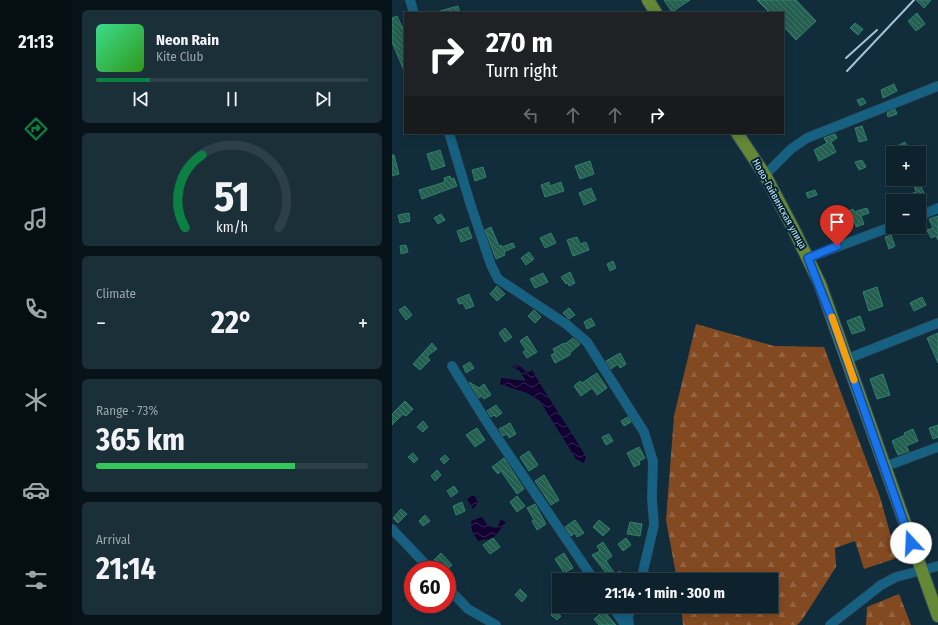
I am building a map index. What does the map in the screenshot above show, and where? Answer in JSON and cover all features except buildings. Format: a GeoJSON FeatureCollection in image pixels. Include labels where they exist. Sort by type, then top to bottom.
{"type":"FeatureCollection","features":[{"type":"Feature","properties":{"kind":"main road"},"geometry":{"type":"LineString","coordinates":[[648,0],[655,12]]}},
{"type":"Feature","properties":{"kind":"main road","name":"Ново-Гайвинская улица"},"geometry":{"type":"LineString","coordinates":[[738,134],[765,175],[808,258],[822,291],[938,616]]}},
{"type":"Feature","properties":{"kind":"street"},"geometry":{"type":"LineString","coordinates":[[410,0],[414,12]]}},
{"type":"Feature","properties":{"kind":"street"},"geometry":{"type":"LineString","coordinates":[[765,175],[791,149],[807,138],[938,86]]}},
{"type":"Feature","properties":{"kind":"street"},"geometry":{"type":"LineString","coordinates":[[450,134],[471,206],[491,265],[498,279],[566,324],[587,342],[644,432],[652,461],[654,525],[642,573]]}},
{"type":"Feature","properties":{"kind":"street"},"geometry":{"type":"LineString","coordinates":[[926,213],[938,208]]}},
{"type":"Feature","properties":{"kind":"street"},"geometry":{"type":"LineString","coordinates":[[808,258],[886,228]]}},
{"type":"Feature","properties":{"kind":"street"},"geometry":{"type":"LineString","coordinates":[[847,359],[938,323]]}},
{"type":"Feature","properties":{"kind":"street"},"geometry":{"type":"LineString","coordinates":[[452,366],[488,424],[589,573]]}},
{"type":"Feature","properties":{"kind":"street"},"geometry":{"type":"LineString","coordinates":[[884,467],[938,447]]}},
{"type":"Feature","properties":{"kind":"street"},"geometry":{"type":"LineString","coordinates":[[392,529],[422,561]]}},
{"type":"Feature","properties":{"kind":"street"},"geometry":{"type":"LineString","coordinates":[[830,625],[881,585],[896,577],[938,566]]}},
{"type":"Feature","properties":{"kind":"street"},"geometry":{"type":"LineString","coordinates":[[456,596],[468,609],[496,625]]}},
{"type":"Feature","properties":{"kind":"street"},"geometry":{"type":"LineString","coordinates":[[617,613],[625,625]]}},
{"type":"Feature","properties":{"kind":"street"},"geometry":{"type":"LineString","coordinates":[[629,613],[628,617],[629,625]]}},
{"type":"Feature","properties":{"kind":"green space"},"geometry":{"type":"Polygon","coordinates":[[[696,324],[774,346],[824,347],[880,497],[897,558],[864,569],[855,541],[835,548],[836,567],[802,620],[797,625],[683,625],[682,613],[778,613],[778,573],[676,573],[666,520],[674,416],[696,324]]]}},
{"type":"Feature","properties":{"kind":"green space"},"geometry":{"type":"Polygon","coordinates":[[[899,594],[911,625],[866,625],[867,607],[899,594]]]}},
{"type":"Feature","properties":{"kind":"water"},"geometry":{"type":"Polygon","coordinates":[[[519,365],[527,373],[532,370],[586,457],[584,463],[576,459],[540,401],[527,393],[500,384],[501,378],[526,381],[520,371],[511,366],[519,365]]]}},
{"type":"Feature","properties":{"kind":"water"},"geometry":{"type":"Polygon","coordinates":[[[471,496],[475,496],[478,503],[473,509],[467,499],[471,496]]]}},
{"type":"Feature","properties":{"kind":"water"},"geometry":{"type":"Polygon","coordinates":[[[482,517],[488,526],[497,528],[501,519],[506,523],[493,538],[478,541],[472,531],[471,521],[482,517]]]}},
{"type":"Feature","properties":{"kind":"railway"},"geometry":{"type":"LineString","coordinates":[[847,71],[914,0]]}},
{"type":"Feature","properties":{"kind":"railway"},"geometry":{"type":"LineString","coordinates":[[846,58],[877,30]]}},
{"type":"Feature","properties":{"kind":"slow traffic"},"geometry":{"type":"LineString","coordinates":[[832,317],[854,380]]}},
{"type":"Feature","properties":{"kind":"route"},"geometry":{"type":"LineString","coordinates":[[837,246],[808,258],[820,284],[911,543]]}}]}
